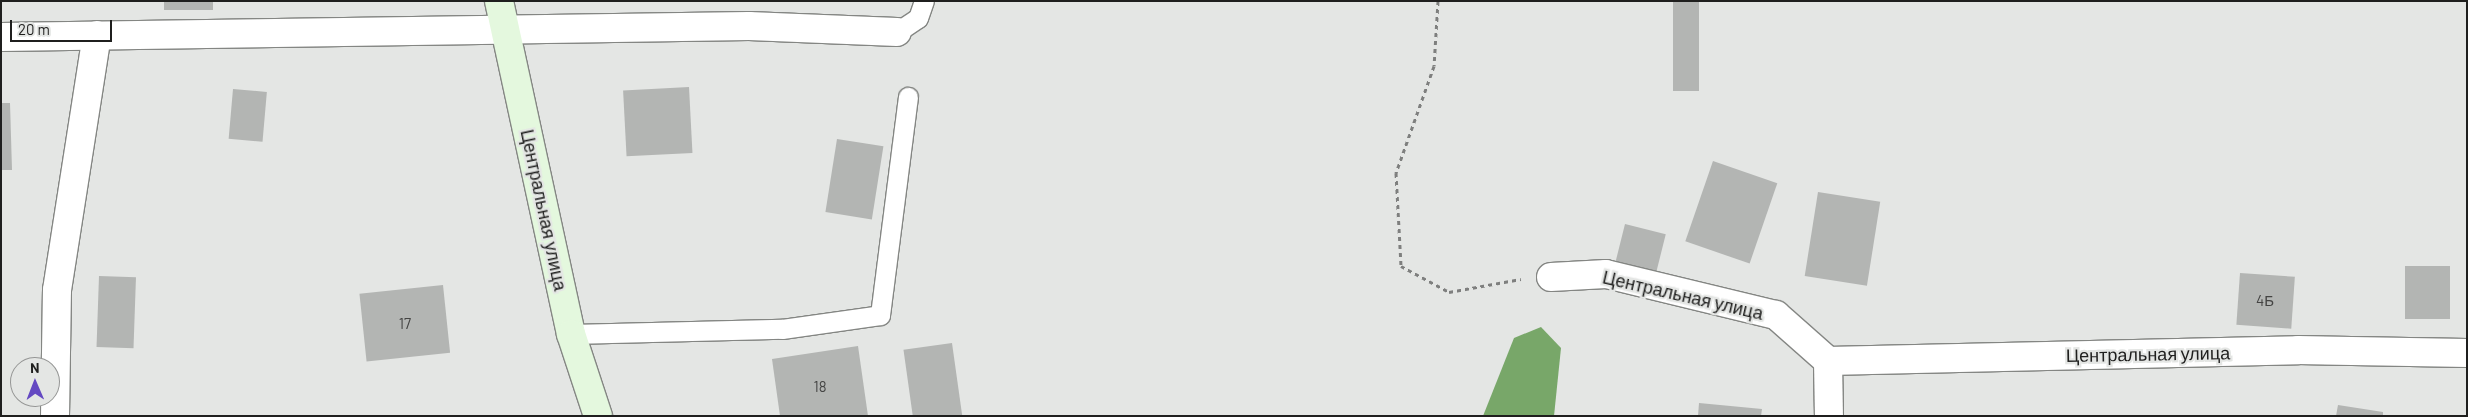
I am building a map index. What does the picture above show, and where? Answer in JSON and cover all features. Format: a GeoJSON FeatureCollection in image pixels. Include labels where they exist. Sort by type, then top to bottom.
{"type":"FeatureCollection","features":[{"type":"Feature","properties":{"kind":"street","name":"Центральная улица"},"geometry":{"type":"LineString","coordinates":[[499,1],[571,334],[598,416]]}},
{"type":"Feature","properties":{"kind":"street"},"geometry":{"type":"LineString","coordinates":[[1,37],[505,28],[749,26],[897,32]]}},
{"type":"Feature","properties":{"kind":"street"},"geometry":{"type":"LineString","coordinates":[[55,416],[57,290],[97,35]]}},
{"type":"Feature","properties":{"kind":"street","name":"Центральная улица"},"geometry":{"type":"LineString","coordinates":[[1551,277],[1606,274],[1776,316],[1828,361],[2298,350],[2467,353]]}},
{"type":"Feature","properties":{"kind":"street"},"geometry":{"type":"LineString","coordinates":[[1828,361],[1830,416]]}},
{"type":"Feature","properties":{"kind":"lane"},"geometry":{"type":"LineString","coordinates":[[897,32],[918,18],[924,1]]}},
{"type":"Feature","properties":{"kind":"lane"},"geometry":{"type":"LineString","coordinates":[[571,334],[782,329],[880,315],[908,97]]}},
{"type":"Feature","properties":{"kind":"path"},"geometry":{"type":"LineString","coordinates":[[1438,1],[1434,66],[1396,173],[1401,266],[1450,292],[1551,277]]}},
{"type":"Feature","properties":{"kind":"shaded area"},"geometry":{"type":"Polygon","coordinates":[[[1541,327],[1561,348],[1554,416],[1483,416],[1514,338],[1541,327]]]}},
{"type":"Feature","properties":{"kind":"building"},"geometry":{"type":"Polygon","coordinates":[[[164,1],[213,1],[213,10],[164,10],[164,1]]]}},
{"type":"Feature","properties":{"kind":"building"},"geometry":{"type":"Polygon","coordinates":[[[1673,1],[1699,1],[1699,91],[1673,91],[1673,1]]]}},
{"type":"Feature","properties":{"kind":"building"},"geometry":{"type":"Polygon","coordinates":[[[689,87],[692,153],[627,156],[623,90],[689,87]]]}},
{"type":"Feature","properties":{"kind":"building"},"geometry":{"type":"Polygon","coordinates":[[[233,89],[267,92],[263,142],[229,139],[233,89]]]}},
{"type":"Feature","properties":{"kind":"building"},"geometry":{"type":"Polygon","coordinates":[[[1,103],[10,103],[12,170],[1,170],[1,103]]]}},
{"type":"Feature","properties":{"kind":"building"},"geometry":{"type":"Polygon","coordinates":[[[837,139],[883,146],[872,219],[825,212],[837,139]]]}},
{"type":"Feature","properties":{"kind":"building"},"geometry":{"type":"Polygon","coordinates":[[[1713,161],[1777,183],[1750,264],[1685,241],[1713,161]]]}},
{"type":"Feature","properties":{"kind":"building"},"geometry":{"type":"Polygon","coordinates":[[[1818,192],[1880,202],[1867,286],[1805,276],[1818,192]]]}},
{"type":"Feature","properties":{"kind":"building"},"geometry":{"type":"Polygon","coordinates":[[[1625,224],[1666,234],[1656,275],[1615,265],[1625,224]]]}},
{"type":"Feature","properties":{"kind":"building"},"geometry":{"type":"Polygon","coordinates":[[[2405,266],[2450,266],[2450,319],[2405,319],[2405,266]]]}},
{"type":"Feature","properties":{"kind":"building"},"geometry":{"type":"Polygon","coordinates":[[[2240,273],[2295,277],[2291,329],[2236,325],[2240,273]]]}},
{"type":"Feature","properties":{"kind":"building"},"geometry":{"type":"Polygon","coordinates":[[[99,276],[136,277],[133,348],[97,347],[99,276]]]}},
{"type":"Feature","properties":{"kind":"building"},"geometry":{"type":"Polygon","coordinates":[[[443,285],[450,353],[367,361],[359,294],[443,285]]]}},
{"type":"Feature","properties":{"kind":"building"},"geometry":{"type":"Polygon","coordinates":[[[952,343],[962,416],[913,416],[903,350],[952,343]]]}},
{"type":"Feature","properties":{"kind":"building"},"geometry":{"type":"Polygon","coordinates":[[[858,346],[868,416],[780,416],[772,359],[858,346]]]}},
{"type":"Feature","properties":{"kind":"building"},"geometry":{"type":"Polygon","coordinates":[[[1699,403],[1762,409],[1761,416],[1698,416],[1699,403]]]}},
{"type":"Feature","properties":{"kind":"building"},"geometry":{"type":"Polygon","coordinates":[[[2338,405],[2383,412],[2383,416],[2336,416],[2338,405]]]}}]}
